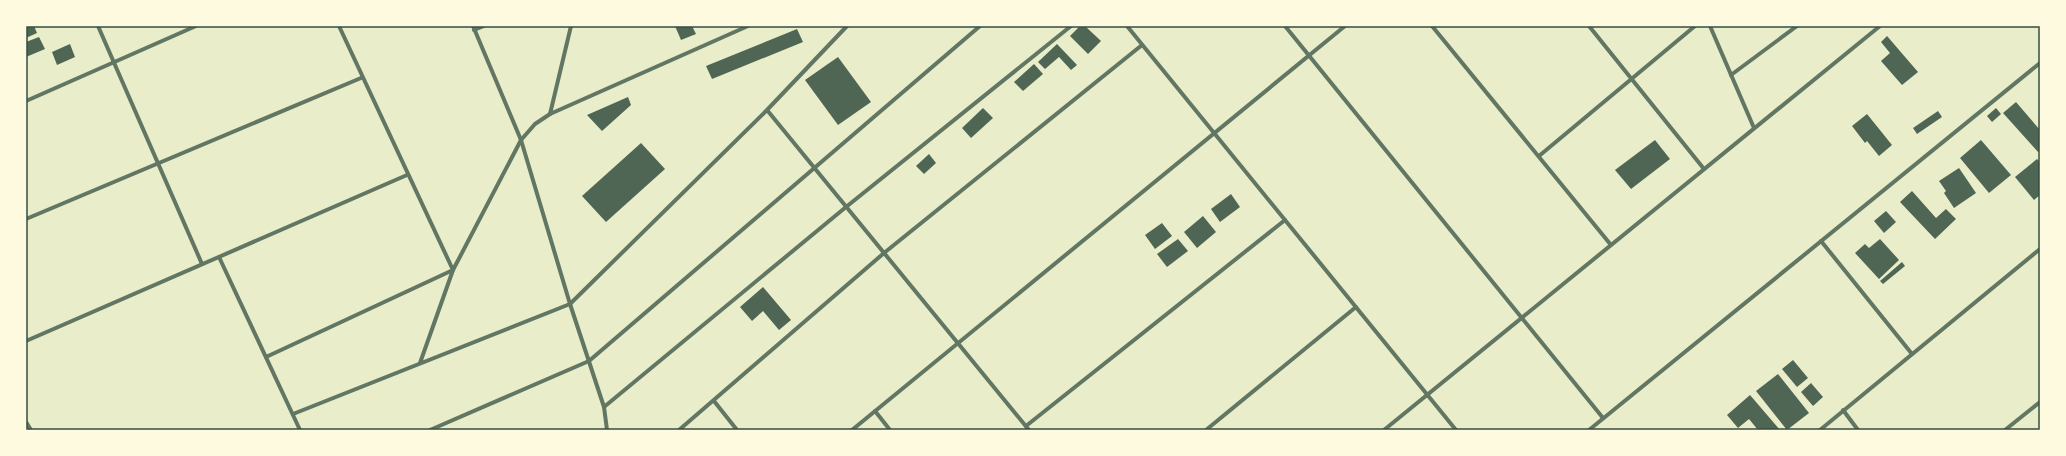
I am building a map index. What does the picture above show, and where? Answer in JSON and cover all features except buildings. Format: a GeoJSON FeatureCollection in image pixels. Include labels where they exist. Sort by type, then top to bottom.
{"type":"FeatureCollection","features":[{"type":"Feature","properties":{"kind":"street"},"geometry":{"type":"LineString","coordinates":[[98,26],[202,264]]}},
{"type":"Feature","properties":{"kind":"street"},"geometry":{"type":"LineString","coordinates":[[26,101],[196,26]]}},
{"type":"Feature","properties":{"kind":"street"},"geometry":{"type":"LineString","coordinates":[[338,26],[453,270]]}},
{"type":"Feature","properties":{"kind":"street"},"geometry":{"type":"LineString","coordinates":[[484,26],[474,28],[521,140],[570,304],[604,407],[607,430]]}},
{"type":"Feature","properties":{"kind":"street"},"geometry":{"type":"LineString","coordinates":[[550,114],[571,26]]}},
{"type":"Feature","properties":{"kind":"street"},"geometry":{"type":"LineString","coordinates":[[420,363],[453,270],[521,140],[535,124],[550,114],[748,26]]}},
{"type":"Feature","properties":{"kind":"street"},"geometry":{"type":"LineString","coordinates":[[293,414],[570,304],[767,110],[847,26]]}},
{"type":"Feature","properties":{"kind":"street"},"geometry":{"type":"LineString","coordinates":[[430,430],[589,361],[980,26]]}},
{"type":"Feature","properties":{"kind":"street"},"geometry":{"type":"LineString","coordinates":[[604,407],[846,207],[1071,26]]}},
{"type":"Feature","properties":{"kind":"street"},"geometry":{"type":"LineString","coordinates":[[1127,26],[1456,430]]}},
{"type":"Feature","properties":{"kind":"street"},"geometry":{"type":"LineString","coordinates":[[1285,26],[1603,418]]}},
{"type":"Feature","properties":{"kind":"street"},"geometry":{"type":"LineString","coordinates":[[852,430],[1345,26]]}},
{"type":"Feature","properties":{"kind":"street"},"geometry":{"type":"LineString","coordinates":[[1432,26],[1611,245]]}},
{"type":"Feature","properties":{"kind":"street"},"geometry":{"type":"LineString","coordinates":[[1589,26],[1704,169]]}},
{"type":"Feature","properties":{"kind":"street"},"geometry":{"type":"LineString","coordinates":[[1539,156],[1695,26]]}},
{"type":"Feature","properties":{"kind":"street"},"geometry":{"type":"LineString","coordinates":[[1710,26],[1754,128]]}},
{"type":"Feature","properties":{"kind":"street"},"geometry":{"type":"LineString","coordinates":[[1731,75],[1797,26]]}},
{"type":"Feature","properties":{"kind":"street"},"geometry":{"type":"LineString","coordinates":[[1384,430],[1880,26]]}},
{"type":"Feature","properties":{"kind":"street"},"geometry":{"type":"LineString","coordinates":[[679,430],[884,253],[1142,45]]}},
{"type":"Feature","properties":{"kind":"street"},"geometry":{"type":"LineString","coordinates":[[1589,430],[2040,63]]}},
{"type":"Feature","properties":{"kind":"street"},"geometry":{"type":"LineString","coordinates":[[26,219],[362,78]]}},
{"type":"Feature","properties":{"kind":"street"},"geometry":{"type":"LineString","coordinates":[[767,110],[1028,428],[1285,220]]}},
{"type":"Feature","properties":{"kind":"street"},"geometry":{"type":"LineString","coordinates":[[26,341],[407,175]]}},
{"type":"Feature","properties":{"kind":"street"},"geometry":{"type":"LineString","coordinates":[[1820,242],[1912,354]]}},
{"type":"Feature","properties":{"kind":"street"},"geometry":{"type":"LineString","coordinates":[[1820,430],[2040,249]]}},
{"type":"Feature","properties":{"kind":"street"},"geometry":{"type":"LineString","coordinates":[[219,257],[300,430]]}},
{"type":"Feature","properties":{"kind":"street"},"geometry":{"type":"LineString","coordinates":[[266,357],[453,270]]}},
{"type":"Feature","properties":{"kind":"street"},"geometry":{"type":"LineString","coordinates":[[1206,430],[1356,307]]}},
{"type":"Feature","properties":{"kind":"street"},"geometry":{"type":"LineString","coordinates":[[714,401],[737,430]]}},
{"type":"Feature","properties":{"kind":"street"},"geometry":{"type":"LineString","coordinates":[[2005,430],[2040,402]]}},
{"type":"Feature","properties":{"kind":"street"},"geometry":{"type":"LineString","coordinates":[[1843,410],[1858,430]]}},
{"type":"Feature","properties":{"kind":"street"},"geometry":{"type":"LineString","coordinates":[[875,411],[890,430]]}},
{"type":"Feature","properties":{"kind":"street"},"geometry":{"type":"LineString","coordinates":[[26,422],[31,430]]}}]}
